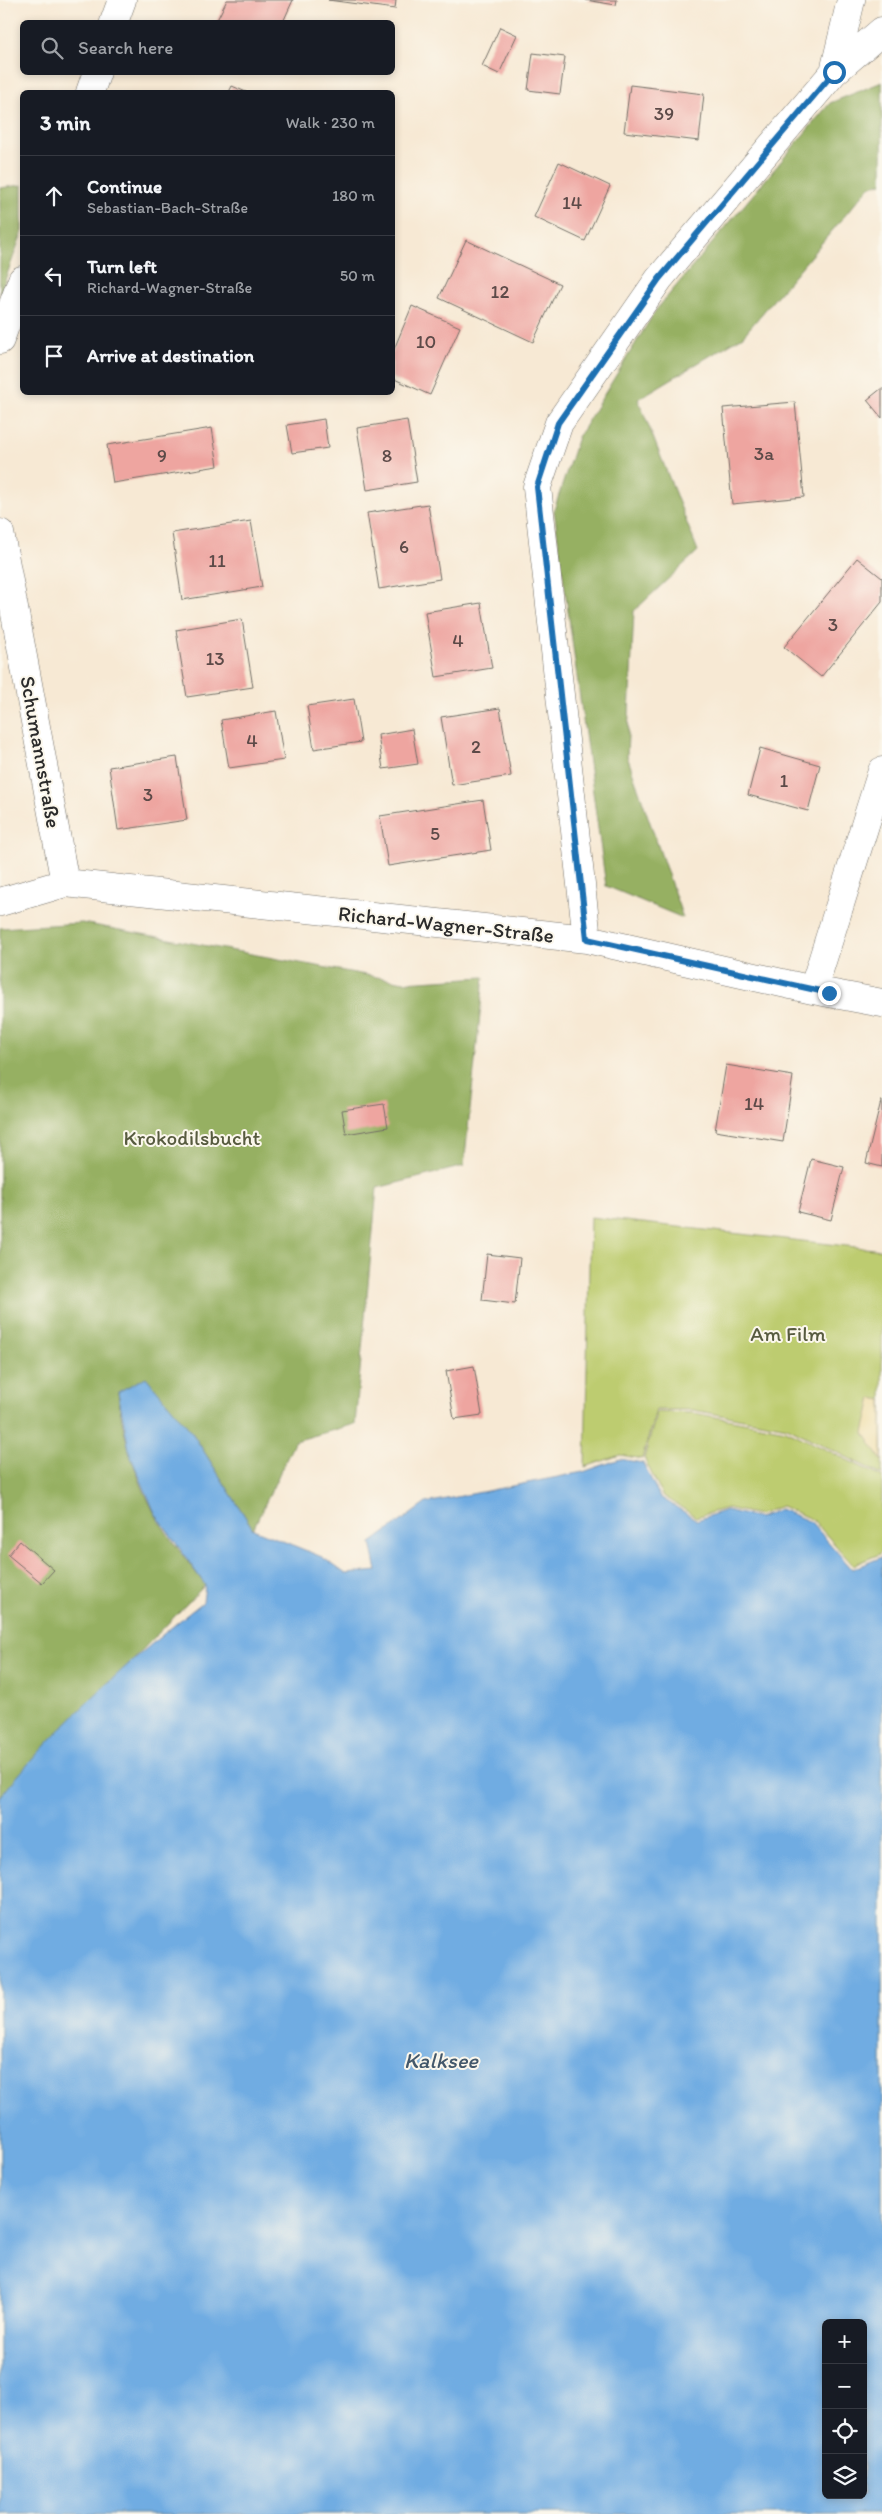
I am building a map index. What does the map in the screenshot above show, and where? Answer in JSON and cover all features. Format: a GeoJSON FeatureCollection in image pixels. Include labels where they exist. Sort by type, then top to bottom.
{"type":"FeatureCollection","features":[{"type":"Feature","properties":{"kind":"street"},"geometry":{"type":"LineString","coordinates":[[115,20],[122,0]]}},
{"type":"Feature","properties":{"kind":"street"},"geometry":{"type":"LineString","coordinates":[[834,72],[851,0]]}},
{"type":"Feature","properties":{"kind":"street"},"geometry":{"type":"LineString","coordinates":[[587,939],[537,487],[558,423],[659,279],[834,72],[882,31]]}},
{"type":"Feature","properties":{"kind":"street"},"geometry":{"type":"LineString","coordinates":[[91,90],[96,75]]}},
{"type":"Feature","properties":{"kind":"street"},"geometry":{"type":"LineString","coordinates":[[0,340],[20,285]]}},
{"type":"Feature","properties":{"kind":"street","name":"Schumannstraße"},"geometry":{"type":"LineString","coordinates":[[0,533],[65,883]]}},
{"type":"Feature","properties":{"kind":"street"},"geometry":{"type":"LineString","coordinates":[[813,990],[882,771]]}},
{"type":"Feature","properties":{"kind":"street"},"geometry":{"type":"LineString","coordinates":[[0,902],[65,883]]}},
{"type":"Feature","properties":{"kind":"street","name":"Richard-Wagner-Straße"},"geometry":{"type":"LineString","coordinates":[[65,883],[587,939],[882,1004]]}},
{"type":"Feature","properties":{"kind":"green space"},"geometry":{"type":"Polygon","coordinates":[[[882,82],[882,183],[870,186],[743,336],[638,399],[698,551],[634,611],[627,756],[683,918],[606,886],[554,510],[578,437],[656,310],[830,103],[882,82]]]}},
{"type":"Feature","properties":{"kind":"green space"},"geometry":{"type":"Polygon","coordinates":[[[20,185],[20,239],[0,294],[0,188],[20,185]]]}},
{"type":"Feature","properties":{"kind":"green space","name":"Krokodilsbucht"},"geometry":{"type":"Polygon","coordinates":[[[82,923],[404,982],[484,977],[464,1166],[377,1188],[355,1424],[295,1441],[253,1529],[191,1431],[146,1378],[118,1392],[126,1439],[135,1469],[147,1498],[165,1531],[205,1585],[0,1797],[0,928],[82,923]]]}},
{"type":"Feature","properties":{"kind":"green space","name":"Am Film"},"geometry":{"type":"Polygon","coordinates":[[[590,1217],[882,1250],[882,1475],[787,1427],[693,1410],[656,1410],[642,1459],[620,1455],[585,1467],[590,1217]]]}},
{"type":"Feature","properties":{"kind":"green space"},"geometry":{"type":"Polygon","coordinates":[[[657,1412],[694,1413],[786,1430],[882,1477],[882,1551],[880,1554],[853,1565],[813,1520],[781,1506],[759,1515],[727,1508],[696,1517],[662,1495],[644,1458],[657,1412]]]}},
{"type":"Feature","properties":{"kind":"sand"},"geometry":{"type":"Polygon","coordinates":[[[872,1398],[882,1400],[882,1461],[864,1433],[872,1398]]]}},
{"type":"Feature","properties":{"kind":"water","name":"Kalksee"},"geometry":{"type":"Polygon","coordinates":[[[146,1377],[191,1431],[253,1529],[322,1557],[346,1574],[377,1571],[371,1543],[426,1503],[583,1472],[620,1459],[643,1463],[660,1497],[697,1520],[726,1510],[759,1518],[780,1509],[811,1522],[852,1569],[882,1557],[882,2514],[0,2514],[0,1797],[46,1744],[96,1694],[148,1647],[203,1602],[205,1585],[155,1513],[130,1455],[118,1392],[146,1377]]]}},
{"type":"Feature","properties":{"kind":"building"},"geometry":{"type":"Polygon","coordinates":[[[227,0],[293,0],[284,20],[217,20],[227,0]]]}},
{"type":"Feature","properties":{"kind":"building"},"geometry":{"type":"Polygon","coordinates":[[[328,0],[396,0],[395,9],[328,0]]]}},
{"type":"Feature","properties":{"kind":"building"},"geometry":{"type":"Polygon","coordinates":[[[585,0],[617,0],[616,5],[585,0]]]}},
{"type":"Feature","properties":{"kind":"building"},"geometry":{"type":"Polygon","coordinates":[[[500,27],[517,35],[499,74],[482,66],[500,27]]]}},
{"type":"Feature","properties":{"kind":"building"},"geometry":{"type":"Polygon","coordinates":[[[533,53],[565,57],[560,94],[528,90],[533,53]]]}},
{"type":"Feature","properties":{"kind":"building"},"geometry":{"type":"Polygon","coordinates":[[[630,85],[704,94],[699,141],[624,132],[630,85]]]}},
{"type":"Feature","properties":{"kind":"building"},"geometry":{"type":"Polygon","coordinates":[[[232,86],[241,90],[230,90],[232,86]]]}},
{"type":"Feature","properties":{"kind":"building"},"geometry":{"type":"Polygon","coordinates":[[[559,162],[610,186],[585,241],[534,217],[559,162]]]}},
{"type":"Feature","properties":{"kind":"building"},"geometry":{"type":"Polygon","coordinates":[[[466,240],[560,284],[533,342],[439,298],[466,240]]]}},
{"type":"Feature","properties":{"kind":"building"},"geometry":{"type":"Polygon","coordinates":[[[412,306],[460,327],[430,395],[395,379],[395,347],[412,306]]]}},
{"type":"Feature","properties":{"kind":"building"},"geometry":{"type":"Polygon","coordinates":[[[882,388],[882,418],[867,400],[882,388]]]}},
{"type":"Feature","properties":{"kind":"building"},"geometry":{"type":"Polygon","coordinates":[[[795,402],[804,497],[732,504],[723,408],[795,402]]]}},
{"type":"Feature","properties":{"kind":"building"},"geometry":{"type":"Polygon","coordinates":[[[324,419],[328,448],[292,453],[287,425],[324,419]]]}},
{"type":"Feature","properties":{"kind":"building"},"geometry":{"type":"Polygon","coordinates":[[[407,420],[417,482],[367,490],[357,428],[407,420]]]}},
{"type":"Feature","properties":{"kind":"building"},"geometry":{"type":"Polygon","coordinates":[[[212,428],[218,466],[113,483],[107,445],[212,428]]]}},
{"type":"Feature","properties":{"kind":"building"},"geometry":{"type":"Polygon","coordinates":[[[428,504],[440,579],[379,589],[367,513],[428,504]]]}},
{"type":"Feature","properties":{"kind":"building"},"geometry":{"type":"Polygon","coordinates":[[[251,521],[262,587],[182,600],[172,533],[251,521]]]}},
{"type":"Feature","properties":{"kind":"building"},"geometry":{"type":"Polygon","coordinates":[[[857,558],[882,578],[882,602],[821,677],[784,647],[857,558]]]}},
{"type":"Feature","properties":{"kind":"building"},"geometry":{"type":"Polygon","coordinates":[[[481,603],[492,668],[436,677],[425,612],[481,603]]]}},
{"type":"Feature","properties":{"kind":"building"},"geometry":{"type":"Polygon","coordinates":[[[242,619],[253,687],[187,697],[176,630],[242,619]]]}},
{"type":"Feature","properties":{"kind":"building"},"geometry":{"type":"Polygon","coordinates":[[[354,699],[361,742],[314,749],[307,706],[354,699]]]}},
{"type":"Feature","properties":{"kind":"building"},"geometry":{"type":"Polygon","coordinates":[[[500,708],[511,776],[452,785],[441,717],[500,708]]]}},
{"type":"Feature","properties":{"kind":"building"},"geometry":{"type":"Polygon","coordinates":[[[276,711],[284,760],[229,768],[221,720],[276,711]]]}},
{"type":"Feature","properties":{"kind":"building"},"geometry":{"type":"Polygon","coordinates":[[[412,729],[418,764],[383,769],[378,735],[412,729]]]}},
{"type":"Feature","properties":{"kind":"building"},"geometry":{"type":"Polygon","coordinates":[[[760,748],[820,765],[808,811],[748,795],[760,748]]]}},
{"type":"Feature","properties":{"kind":"building"},"geometry":{"type":"Polygon","coordinates":[[[177,757],[187,820],[118,830],[109,767],[177,757]]]}},
{"type":"Feature","properties":{"kind":"building"},"geometry":{"type":"Polygon","coordinates":[[[483,800],[491,850],[388,866],[380,816],[483,800]]]}},
{"type":"Feature","properties":{"kind":"building"},"geometry":{"type":"Polygon","coordinates":[[[726,1065],[793,1076],[783,1142],[715,1131],[726,1065]]]}},
{"type":"Feature","properties":{"kind":"building"},"geometry":{"type":"Polygon","coordinates":[[[882,1101],[882,1167],[866,1163],[882,1101]]]}},
{"type":"Feature","properties":{"kind":"building"},"geometry":{"type":"Polygon","coordinates":[[[384,1104],[388,1127],[346,1134],[342,1110],[384,1104]]]}},
{"type":"Feature","properties":{"kind":"building"},"geometry":{"type":"Polygon","coordinates":[[[811,1159],[844,1167],[831,1220],[798,1212],[811,1159]]]}},
{"type":"Feature","properties":{"kind":"building"},"geometry":{"type":"Polygon","coordinates":[[[487,1254],[520,1258],[515,1304],[482,1300],[487,1254]]]}},
{"type":"Feature","properties":{"kind":"building"},"geometry":{"type":"Polygon","coordinates":[[[474,1366],[482,1415],[454,1419],[446,1371],[474,1366]]]}},
{"type":"Feature","properties":{"kind":"building"},"geometry":{"type":"Polygon","coordinates":[[[20,1541],[54,1570],[42,1583],[8,1555],[20,1541]]]}},
{"type":"Feature","properties":{"kind":"route"},"geometry":{"type":"LineString","coordinates":[[829,993],[601,944],[587,939],[537,487],[558,423],[659,279],[834,72]]}}]}
